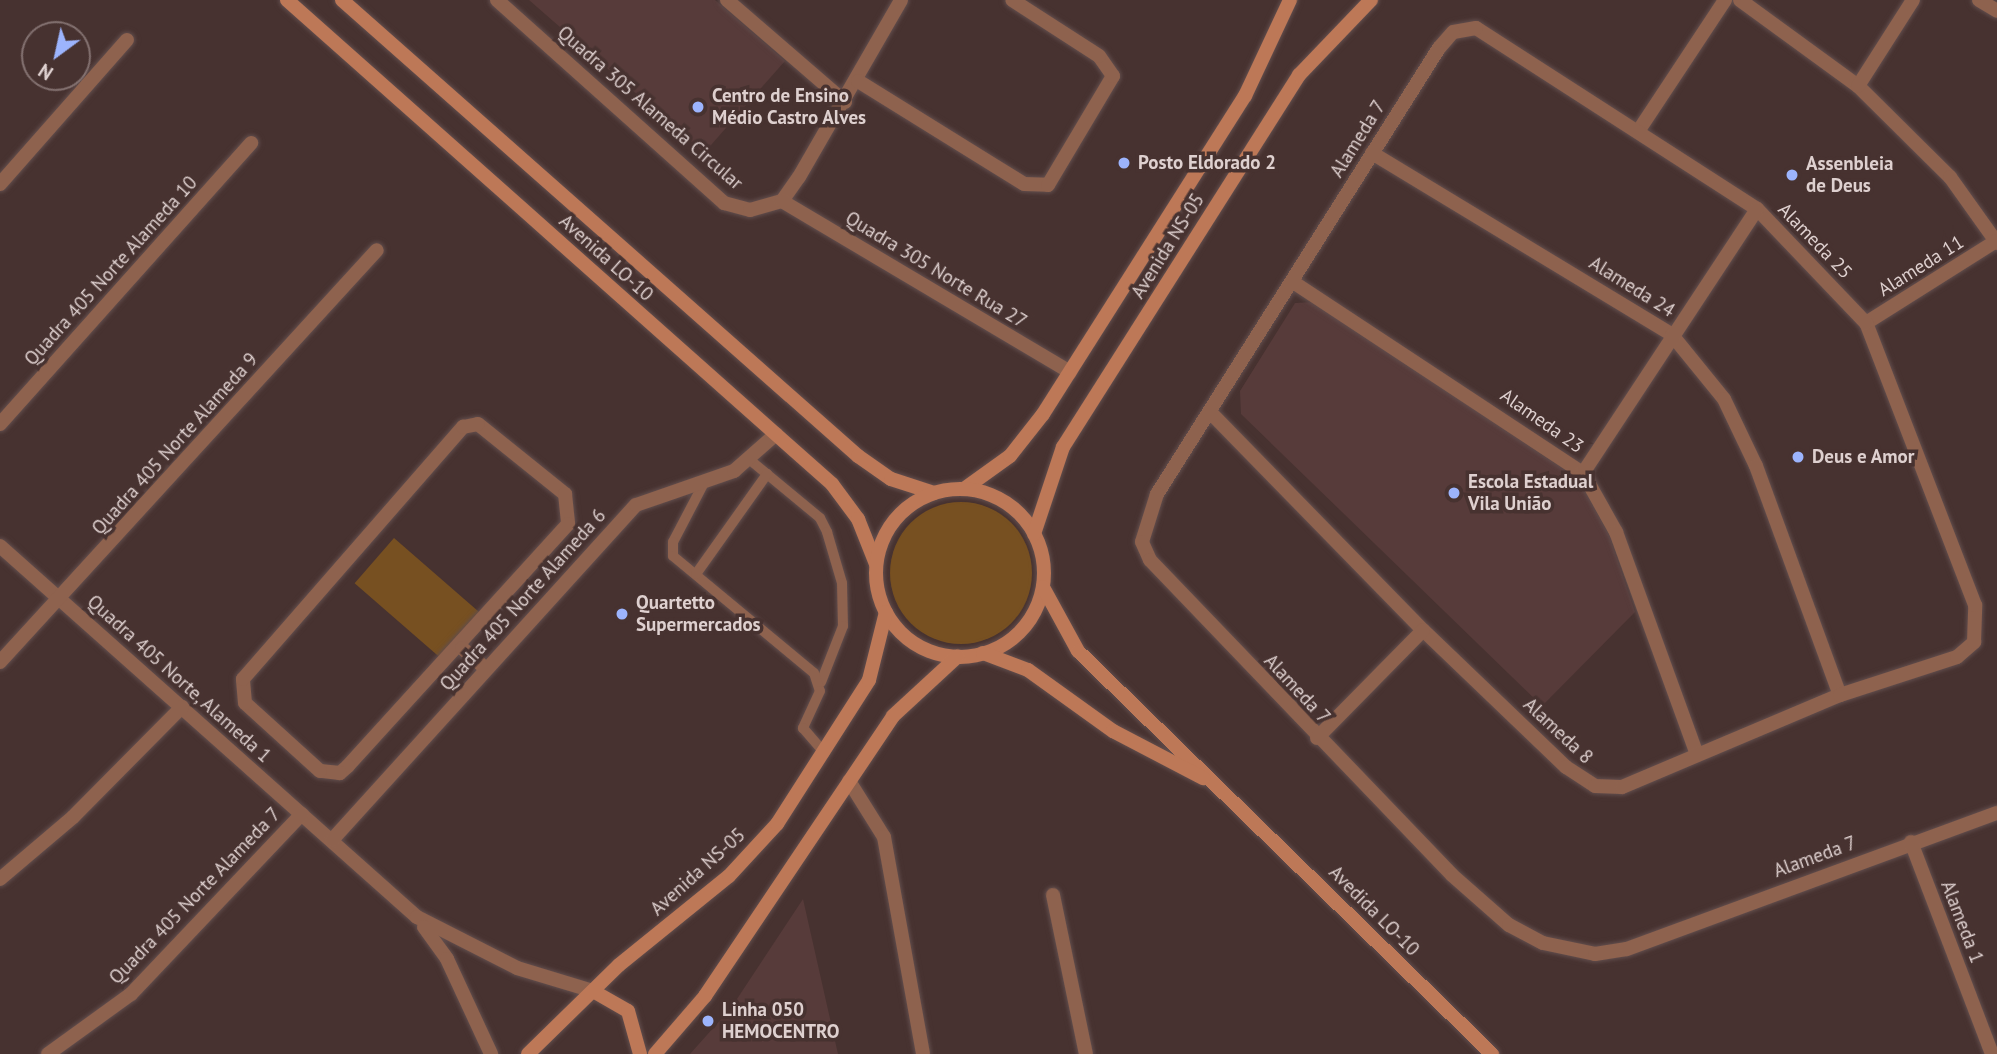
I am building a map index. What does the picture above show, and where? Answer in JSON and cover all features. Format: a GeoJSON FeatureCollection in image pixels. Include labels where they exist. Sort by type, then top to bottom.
{"type":"FeatureCollection","features":[{"type":"Feature","properties":{"kind":"street","name":"Avenida LO-10"},"geometry":{"type":"LineString","coordinates":[[287,0],[842,495],[876,564]]}},
{"type":"Feature","properties":{"kind":"street","name":"Avenida LO-10"},"geometry":{"type":"LineString","coordinates":[[342,0],[858,456],[891,478],[934,493]]}},
{"type":"Feature","properties":{"kind":"street","name":"Quadra 305 Alameda Circular"},"geometry":{"type":"LineString","coordinates":[[497,0],[724,203],[750,210],[782,201]]}},
{"type":"Feature","properties":{"kind":"street"},"geometry":{"type":"LineString","coordinates":[[727,0],[845,102]]}},
{"type":"Feature","properties":{"kind":"street"},"geometry":{"type":"LineString","coordinates":[[782,201],[858,81],[901,0]]}},
{"type":"Feature","properties":{"kind":"street"},"geometry":{"type":"LineString","coordinates":[[858,81],[1024,184],[1048,185],[1104,99],[1113,76],[1099,56],[1012,0]]}},
{"type":"Feature","properties":{"kind":"street","name":"Avenida NS-05"},"geometry":{"type":"LineString","coordinates":[[964,489],[1010,457],[1070,372],[1245,96],[1290,0]]}},
{"type":"Feature","properties":{"kind":"street","name":"Avenida NS-05"},"geometry":{"type":"LineString","coordinates":[[1043,587],[1034,534],[1063,446],[1299,75],[1371,0]]}},
{"type":"Feature","properties":{"kind":"street"},"geometry":{"type":"LineString","coordinates":[[1639,130],[1726,0]]}},
{"type":"Feature","properties":{"kind":"street"},"geometry":{"type":"LineString","coordinates":[[1740,0],[1858,86],[1950,177],[1996,242]]}},
{"type":"Feature","properties":{"kind":"street"},"geometry":{"type":"LineString","coordinates":[[1858,86],[1913,0]]}},
{"type":"Feature","properties":{"kind":"street"},"geometry":{"type":"LineString","coordinates":[[1979,0],[1997,11]]}},
{"type":"Feature","properties":{"kind":"street","name":"Alameda 25"},"geometry":{"type":"LineString","coordinates":[[1476,28],[1639,130],[1757,209],[1866,323],[1975,606]]}},
{"type":"Feature","properties":{"kind":"street","name":"Alameda 7"},"geometry":{"type":"LineString","coordinates":[[1476,28],[1446,39],[1371,153],[1211,413],[1157,494],[1142,542],[1150,560],[1317,738],[1509,925],[1564,949],[1627,949],[1911,842],[1997,813]]}},
{"type":"Feature","properties":{"kind":"street"},"geometry":{"type":"LineString","coordinates":[[0,184],[127,40]]}},
{"type":"Feature","properties":{"kind":"street","name":"Quadra 405 Norte Alameda 10"},"geometry":{"type":"LineString","coordinates":[[0,424],[251,143]]}},
{"type":"Feature","properties":{"kind":"street","name":"Alameda 24"},"geometry":{"type":"LineString","coordinates":[[1371,153],[1672,335],[1724,399],[1756,466],[1840,695]]}},
{"type":"Feature","properties":{"kind":"street","name":"Quadra 305 Norte Rua 27"},"geometry":{"type":"LineString","coordinates":[[782,201],[1070,372]]}},
{"type":"Feature","properties":{"kind":"street"},"geometry":{"type":"LineString","coordinates":[[1583,473],[1757,209]]}},
{"type":"Feature","properties":{"kind":"street","name":"Alameda 11"},"geometry":{"type":"LineString","coordinates":[[1866,323],[1996,242]]}},
{"type":"Feature","properties":{"kind":"street","name":"Quadra 405 Norte Alameda 9"},"geometry":{"type":"LineString","coordinates":[[0,662],[61,600],[377,250]]}},
{"type":"Feature","properties":{"kind":"street","name":"Alameda 23"},"geometry":{"type":"LineString","coordinates":[[1293,282],[1583,473],[1616,532],[1697,754]]}},
{"type":"Feature","properties":{"kind":"street","name":"Alameda 8"},"geometry":{"type":"LineString","coordinates":[[1211,413],[1423,630],[1583,781],[1622,787],[1840,695],[1967,652],[1977,632],[1975,606]]}},
{"type":"Feature","properties":{"kind":"street"},"geometry":{"type":"LineString","coordinates":[[478,424],[565,494],[571,514],[462,648],[340,773],[320,771],[240,694],[243,680],[396,503],[463,427],[478,424]]}},
{"type":"Feature","properties":{"kind":"street","name":"Quadra 405 Norte Alameda 6"},"geometry":{"type":"LineString","coordinates":[[332,840],[636,505],[750,460],[776,434]]}},
{"type":"Feature","properties":{"kind":"street","name":"Avenida NS-05"},"geometry":{"type":"LineString","coordinates":[[528,1054],[593,992],[756,849],[825,753],[873,671],[886,612],[876,564],[897,516],[934,493],[964,489],[1007,503],[1034,534]]}},
{"type":"Feature","properties":{"kind":"street","name":"Quadra 405 Norte, Alameda 1"},"geometry":{"type":"LineString","coordinates":[[0,546],[417,917]]}},
{"type":"Feature","properties":{"kind":"street"},"geometry":{"type":"LineString","coordinates":[[886,612],[920,646],[958,656],[983,653],[1023,629],[1043,587]]}},
{"type":"Feature","properties":{"kind":"street","name":"Avedida LO-10"},"geometry":{"type":"LineString","coordinates":[[1043,587],[1073,645],[1492,1054]]}},
{"type":"Feature","properties":{"kind":"street"},"geometry":{"type":"LineString","coordinates":[[1317,738],[1423,630]]}},
{"type":"Feature","properties":{"kind":"street"},"geometry":{"type":"LineString","coordinates":[[462,648],[485,669]]}},
{"type":"Feature","properties":{"kind":"street","name":"Avedida LO-10"},"geometry":{"type":"LineString","coordinates":[[983,653],[1028,670],[1106,726],[1229,796]]}},
{"type":"Feature","properties":{"kind":"street"},"geometry":{"type":"LineString","coordinates":[[655,1054],[705,996],[902,704],[958,656]]}},
{"type":"Feature","properties":{"kind":"street"},"geometry":{"type":"LineString","coordinates":[[0,878],[73,817],[182,707]]}},
{"type":"Feature","properties":{"kind":"street"},"geometry":{"type":"LineString","coordinates":[[849,781],[884,836],[923,1054]]}},
{"type":"Feature","properties":{"kind":"street","name":"Quadra 405 Norte Alameda 7"},"geometry":{"type":"LineString","coordinates":[[48,1054],[131,994],[302,814]]}},
{"type":"Feature","properties":{"kind":"street","name":"Alameda 1"},"geometry":{"type":"LineString","coordinates":[[1911,842],[1992,1054]]}},
{"type":"Feature","properties":{"kind":"street"},"geometry":{"type":"LineString","coordinates":[[1053,895],[1086,1054]]}},
{"type":"Feature","properties":{"kind":"street"},"geometry":{"type":"LineString","coordinates":[[417,917],[517,968],[593,992],[628,1011],[640,1054]]}},
{"type":"Feature","properties":{"kind":"street"},"geometry":{"type":"LineString","coordinates":[[417,917],[447,959],[491,1054]]}},
{"type":"Feature","properties":{"kind":"lane"},"geometry":{"type":"LineString","coordinates":[[750,460],[820,518],[842,583],[843,626],[803,728],[825,753]]}},
{"type":"Feature","properties":{"kind":"lane"},"geometry":{"type":"LineString","coordinates":[[696,574],[768,474]]}},
{"type":"Feature","properties":{"kind":"lane"},"geometry":{"type":"LineString","coordinates":[[706,479],[671,548],[696,574],[821,682]]}},
{"type":"Feature","properties":{"kind":"shaded area","name":"Centro de Ensino Médio Castro Alves"},"geometry":{"type":"Polygon","coordinates":[[[529,0],[715,0],[785,61],[704,153],[529,0]]]}},
{"type":"Feature","properties":{"kind":"shaded area","name":"Escola Estadual Vila União"},"geometry":{"type":"Polygon","coordinates":[[[1314,302],[1578,479],[1609,535],[1635,612],[1542,706],[1241,414],[1240,391],[1295,303],[1314,302]]]}},
{"type":"Feature","properties":{"kind":"shaded area"},"geometry":{"type":"Polygon","coordinates":[[[961,502],[988,507],[1011,523],[1027,546],[1032,573],[1027,600],[1011,623],[988,639],[961,644],[934,639],[911,623],[895,600],[890,573],[895,546],[911,523],[934,507],[961,502]]]}},
{"type":"Feature","properties":{"kind":"shaded area"},"geometry":{"type":"Polygon","coordinates":[[[394,538],[481,613],[441,659],[355,583],[394,538]]]}},
{"type":"Feature","properties":{"kind":"shaded area"},"geometry":{"type":"Polygon","coordinates":[[[803,899],[838,1054],[690,1054],[731,1008],[803,899]]]}},
{"type":"Feature","properties":{"kind":"place","name":"Centro de Ensino Médio Castro Alves"},"geometry":{"type":"Point","coordinates":[698,107]}},
{"type":"Feature","properties":{"kind":"place","name":"Posto Eldorado 2"},"geometry":{"type":"Point","coordinates":[1124,163]}},
{"type":"Feature","properties":{"kind":"place","name":"Assenbleia de Deus"},"geometry":{"type":"Point","coordinates":[1792,175]}},
{"type":"Feature","properties":{"kind":"place","name":"Deus e Amor"},"geometry":{"type":"Point","coordinates":[1798,457]}},
{"type":"Feature","properties":{"kind":"place","name":"Escola Estadual Vila União"},"geometry":{"type":"Point","coordinates":[1454,493]}},
{"type":"Feature","properties":{"kind":"place","name":"Quartetto Supermercados"},"geometry":{"type":"Point","coordinates":[622,614]}},
{"type":"Feature","properties":{"kind":"place","name":"Linha 050 HEMOCENTRO"},"geometry":{"type":"Point","coordinates":[708,1021]}}]}
